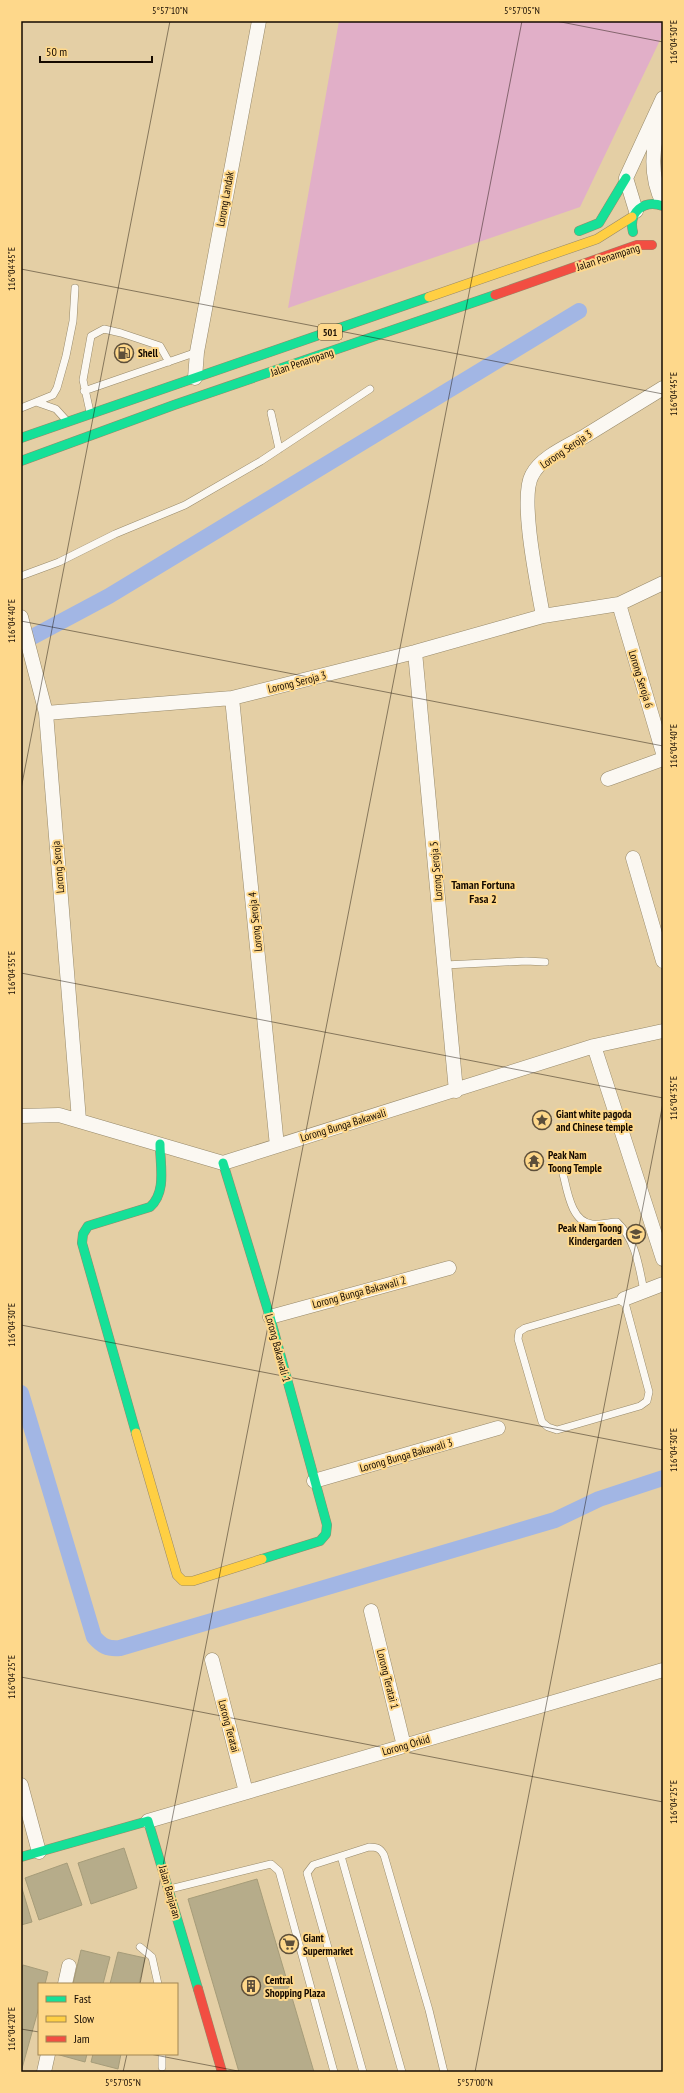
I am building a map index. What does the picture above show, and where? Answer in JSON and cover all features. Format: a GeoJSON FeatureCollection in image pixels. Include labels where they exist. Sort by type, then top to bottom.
{"type":"FeatureCollection","features":[{"type":"Feature","properties":{"kind":"main road"},"geometry":{"type":"LineString","coordinates":[[570,234],[599,224],[626,178]]}},
{"type":"Feature","properties":{"kind":"main road","name":"Jalan Penampang"},"geometry":{"type":"LineString","coordinates":[[21,438],[465,286],[597,239],[634,214],[640,206],[650,203],[663,206]]}},
{"type":"Feature","properties":{"kind":"main road","name":"Jalan Penampang"},"geometry":{"type":"LineString","coordinates":[[634,214],[632,228],[634,234],[641,242],[652,245]]}},
{"type":"Feature","properties":{"kind":"main road","name":"Jalan Penampang"},"geometry":{"type":"LineString","coordinates":[[21,461],[148,414],[461,308],[638,245],[652,245],[662,242]]}},
{"type":"Feature","properties":{"kind":"main road"},"geometry":{"type":"LineString","coordinates":[[465,286],[508,260]]}},
{"type":"Feature","properties":{"kind":"main road"},"geometry":{"type":"LineString","coordinates":[[148,414],[184,392],[195,378],[224,388]]}},
{"type":"Feature","properties":{"kind":"main road","name":"Lorong Bakawali 1"},"geometry":{"type":"LineString","coordinates":[[160,1144],[161,1192],[157,1201],[150,1207],[88,1226],[83,1234],[82,1243],[177,1575],[183,1581],[193,1581],[320,1542],[326,1534],[327,1525],[270,1317],[223,1163]]}},
{"type":"Feature","properties":{"kind":"main road"},"geometry":{"type":"LineString","coordinates":[[21,1857],[148,1821]]}},
{"type":"Feature","properties":{"kind":"main road","name":"Jalan Banjaran"},"geometry":{"type":"LineString","coordinates":[[148,1821],[170,1889],[222,2072]]}},
{"type":"Feature","properties":{"kind":"street","name":"Lorong Landak"},"geometry":{"type":"LineString","coordinates":[[195,378],[197,352],[259,21]]}},
{"type":"Feature","properties":{"kind":"street"},"geometry":{"type":"LineString","coordinates":[[634,214],[626,178],[663,98]]}},
{"type":"Feature","properties":{"kind":"street"},"geometry":{"type":"LineString","coordinates":[[663,109],[656,133],[653,169],[655,188],[663,203]]}},
{"type":"Feature","properties":{"kind":"street","name":"Lorong Seroja 3"},"geometry":{"type":"LineString","coordinates":[[543,616],[534,566],[527,498],[528,485],[532,474],[549,458],[663,388]]}},
{"type":"Feature","properties":{"kind":"street","name":"Lorong Seroja 3"},"geometry":{"type":"LineString","coordinates":[[46,713],[232,698],[415,652],[543,616],[619,604],[663,584]]}},
{"type":"Feature","properties":{"kind":"street","name":"Lorong Seroja 6"},"geometry":{"type":"LineString","coordinates":[[619,604],[663,753]]}},
{"type":"Feature","properties":{"kind":"street","name":"Lorong Seroja"},"geometry":{"type":"LineString","coordinates":[[21,617],[46,713],[80,1120]]}},
{"type":"Feature","properties":{"kind":"street","name":"Lorong Seroja 5"},"geometry":{"type":"LineString","coordinates":[[415,652],[456,1091]]}},
{"type":"Feature","properties":{"kind":"street","name":"Lorong Seroja 4"},"geometry":{"type":"LineString","coordinates":[[232,698],[277,1146]]}},
{"type":"Feature","properties":{"kind":"street"},"geometry":{"type":"LineString","coordinates":[[608,779],[663,759]]}},
{"type":"Feature","properties":{"kind":"street"},"geometry":{"type":"LineString","coordinates":[[633,858],[663,961]]}},
{"type":"Feature","properties":{"kind":"street","name":"Lorong Bunga Bakawali"},"geometry":{"type":"LineString","coordinates":[[223,1163],[456,1091],[594,1046],[663,1031]]}},
{"type":"Feature","properties":{"kind":"street"},"geometry":{"type":"LineString","coordinates":[[594,1046],[663,1259]]}},
{"type":"Feature","properties":{"kind":"street"},"geometry":{"type":"LineString","coordinates":[[21,1116],[59,1115],[223,1163]]}},
{"type":"Feature","properties":{"kind":"street","name":"Lorong Bunga Bakawali 2"},"geometry":{"type":"LineString","coordinates":[[270,1317],[449,1268]]}},
{"type":"Feature","properties":{"kind":"street"},"geometry":{"type":"LineString","coordinates":[[624,1299],[663,1284]]}},
{"type":"Feature","properties":{"kind":"street","name":"Lorong Bunga Bakawali 3"},"geometry":{"type":"LineString","coordinates":[[314,1481],[498,1428]]}},
{"type":"Feature","properties":{"kind":"street","name":"Lorong Teratai 1"},"geometry":{"type":"LineString","coordinates":[[371,1612],[404,1746]]}},
{"type":"Feature","properties":{"kind":"street","name":"Lorong Teratai"},"geometry":{"type":"LineString","coordinates":[[212,1660],[246,1792]]}},
{"type":"Feature","properties":{"kind":"street","name":"Lorong Orkid"},"geometry":{"type":"LineString","coordinates":[[148,1821],[663,1670]]}},
{"type":"Feature","properties":{"kind":"street"},"geometry":{"type":"LineString","coordinates":[[21,1785],[39,1852]]}},
{"type":"Feature","properties":{"kind":"street"},"geometry":{"type":"LineString","coordinates":[[65,1983],[69,1966]]}},
{"type":"Feature","properties":{"kind":"street"},"geometry":{"type":"LineString","coordinates":[[44,2072],[48,2055]]}},
{"type":"Feature","properties":{"kind":"lane"},"geometry":{"type":"LineString","coordinates":[[21,408],[53,395],[57,388],[71,328],[75,288]]}},
{"type":"Feature","properties":{"kind":"lane"},"geometry":{"type":"LineString","coordinates":[[91,414],[84,391],[83,380],[91,336],[104,329],[160,346],[169,362]]}},
{"type":"Feature","properties":{"kind":"lane"},"geometry":{"type":"LineString","coordinates":[[84,391],[197,352]]}},
{"type":"Feature","properties":{"kind":"lane"},"geometry":{"type":"LineString","coordinates":[[21,576],[59,562],[115,534],[185,505],[279,449],[370,389]]}},
{"type":"Feature","properties":{"kind":"lane"},"geometry":{"type":"LineString","coordinates":[[36,402],[56,409],[67,422]]}},
{"type":"Feature","properties":{"kind":"lane"},"geometry":{"type":"LineString","coordinates":[[271,413],[279,449]]}},
{"type":"Feature","properties":{"kind":"lane"},"geometry":{"type":"LineString","coordinates":[[445,965],[526,961],[544,962]]}},
{"type":"Feature","properties":{"kind":"lane"},"geometry":{"type":"LineString","coordinates":[[562,1170],[574,1212],[582,1220],[592,1224],[617,1222],[626,1230],[633,1243],[644,1291]]}},
{"type":"Feature","properties":{"kind":"lane"},"geometry":{"type":"LineString","coordinates":[[624,1299],[649,1392],[647,1401],[640,1406],[557,1430],[548,1427],[542,1422],[518,1339],[519,1332],[525,1328],[624,1299]]}},
{"type":"Feature","properties":{"kind":"lane"},"geometry":{"type":"LineString","coordinates":[[363,2072],[307,1878],[310,1868],[313,1865],[369,1847],[381,1849],[384,1855],[427,2002],[444,2072]]}},
{"type":"Feature","properties":{"kind":"lane"},"geometry":{"type":"LineString","coordinates":[[341,1856],[402,2072]]}},
{"type":"Feature","properties":{"kind":"lane"},"geometry":{"type":"LineString","coordinates":[[170,1889],[271,1864],[279,1871],[334,2072]]}},
{"type":"Feature","properties":{"kind":"lane"},"geometry":{"type":"LineString","coordinates":[[140,1947],[152,1957],[158,1983]]}},
{"type":"Feature","properties":{"kind":"lane"},"geometry":{"type":"LineString","coordinates":[[162,2055],[162,2067]]}},
{"type":"Feature","properties":{"kind":"shaded area"},"geometry":{"type":"Polygon","coordinates":[[[339,21],[663,21],[663,34],[580,207],[288,308],[339,21]]]}},
{"type":"Feature","properties":{"kind":"building"},"geometry":{"type":"Polygon","coordinates":[[[124,1848],[137,1888],[91,1904],[78,1863],[124,1848]]]}},
{"type":"Feature","properties":{"kind":"building"},"geometry":{"type":"Polygon","coordinates":[[[67,1863],[82,1905],[39,1920],[25,1878],[67,1863]]]}},
{"type":"Feature","properties":{"kind":"building","name":"Central Shopping Plaza"},"geometry":{"type":"Polygon","coordinates":[[[257,1879],[314,2072],[239,2072],[188,1899],[257,1879]]]}},
{"type":"Feature","properties":{"kind":"building"},"geometry":{"type":"Polygon","coordinates":[[[21,1885],[32,1922],[21,1925],[21,1885]]]}},
{"type":"Feature","properties":{"kind":"building"},"geometry":{"type":"Polygon","coordinates":[[[81,1950],[110,1957],[103,1983],[73,1983],[81,1950]]]}},
{"type":"Feature","properties":{"kind":"building"},"geometry":{"type":"Polygon","coordinates":[[[118,1952],[145,1958],[139,1983],[110,1983],[118,1952]]]}},
{"type":"Feature","properties":{"kind":"building"},"geometry":{"type":"Polygon","coordinates":[[[23,1965],[48,1972],[45,1983],[38,1983],[38,2011],[21,2072],[21,1972],[23,1965]]]}},
{"type":"Feature","properties":{"kind":"building"},"geometry":{"type":"Polygon","coordinates":[[[60,2055],[87,2055],[85,2062],[60,2055]]]}},
{"type":"Feature","properties":{"kind":"building"},"geometry":{"type":"Polygon","coordinates":[[[93,2055],[121,2055],[118,2069],[91,2062],[93,2055]]]}},
{"type":"Feature","properties":{"kind":"waterway"},"geometry":{"type":"LineString","coordinates":[[21,643],[109,596],[579,311]]}},
{"type":"Feature","properties":{"kind":"waterway"},"geometry":{"type":"LineString","coordinates":[[21,1393],[94,1637],[102,1645],[112,1648],[120,1648],[555,1520],[599,1499],[663,1478]]}},
{"type":"Feature","properties":{"kind":"traffic: fast"},"geometry":{"type":"LineString","coordinates":[[579,231],[599,223],[626,178]]}},
{"type":"Feature","properties":{"kind":"traffic: fast"},"geometry":{"type":"LineString","coordinates":[[633,232],[633,219],[635,213],[639,209],[650,204],[663,206]]}},
{"type":"Feature","properties":{"kind":"traffic: fast"},"geometry":{"type":"LineString","coordinates":[[21,461],[174,405],[495,295]]}},
{"type":"Feature","properties":{"kind":"traffic: fast"},"geometry":{"type":"LineString","coordinates":[[21,438],[429,297]]}},
{"type":"Feature","properties":{"kind":"traffic: fast"},"geometry":{"type":"LineString","coordinates":[[136,1433],[82,1243],[83,1234],[88,1226],[150,1207],[155,1201],[161,1186],[160,1144]]}},
{"type":"Feature","properties":{"kind":"traffic: fast"},"geometry":{"type":"LineString","coordinates":[[223,1163],[270,1317],[327,1525],[326,1534],[320,1541],[262,1559]]}},
{"type":"Feature","properties":{"kind":"traffic: fast"},"geometry":{"type":"LineString","coordinates":[[21,1857],[148,1821],[198,1989]]}},
{"type":"Feature","properties":{"kind":"traffic: slow"},"geometry":{"type":"LineString","coordinates":[[429,297],[597,239],[632,217]]}},
{"type":"Feature","properties":{"kind":"traffic: slow"},"geometry":{"type":"LineString","coordinates":[[136,1433],[177,1575],[183,1581],[193,1581],[262,1559]]}},
{"type":"Feature","properties":{"kind":"traffic: jam"},"geometry":{"type":"LineString","coordinates":[[495,295],[637,245],[652,245]]}},
{"type":"Feature","properties":{"kind":"traffic: jam"},"geometry":{"type":"LineString","coordinates":[[198,1989],[222,2072]]}},
{"type":"Feature","properties":{"kind":"place","name":"Shell"},"geometry":{"type":"Point","coordinates":[124,353]}},
{"type":"Feature","properties":{"kind":"place","name":"Giant white pagoda and Chinese temple"},"geometry":{"type":"Point","coordinates":[542,1120]}},
{"type":"Feature","properties":{"kind":"place","name":"Peak Nam Toong Temple"},"geometry":{"type":"Point","coordinates":[534,1161]}},
{"type":"Feature","properties":{"kind":"place","name":"Peak Nam Toong Kindergarden"},"geometry":{"type":"Point","coordinates":[636,1234]}},
{"type":"Feature","properties":{"kind":"place","name":"Giant Supermarket"},"geometry":{"type":"Point","coordinates":[289,1944]}},
{"type":"Feature","properties":{"kind":"place","name":"Central Shopping Plaza"},"geometry":{"type":"Point","coordinates":[251,1986]}},
{"type":"Feature","properties":{"kind":"district","name":"Taman Fortuna Fasa 2"},"geometry":{"type":"Point","coordinates":[483,891]}}]}
